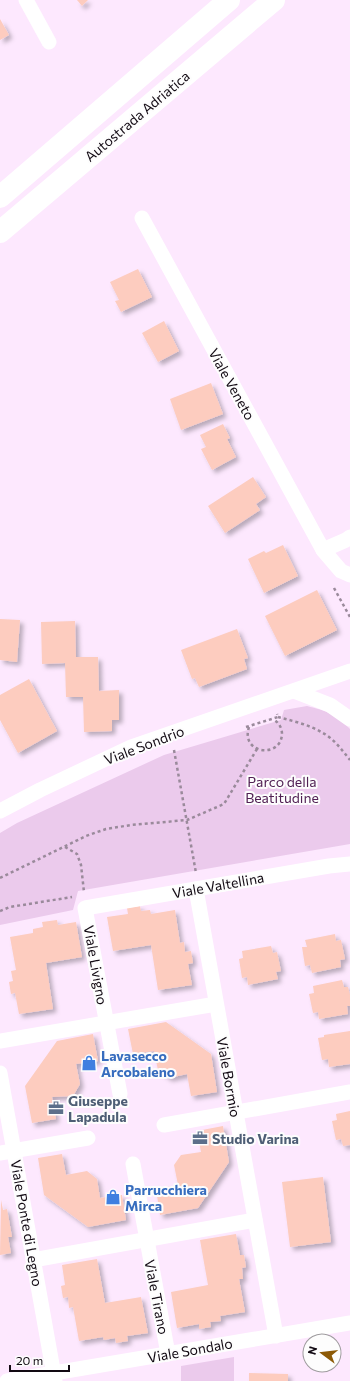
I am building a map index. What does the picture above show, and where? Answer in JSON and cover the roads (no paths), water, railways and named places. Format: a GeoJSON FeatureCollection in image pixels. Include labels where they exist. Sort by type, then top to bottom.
{"type":"FeatureCollection","features":[{"type":"Feature","properties":{"kind":"highway","name":"Autostrada Adriatica"},"geometry":{"type":"LineString","coordinates":[[0,197],[229,0]]}},
{"type":"Feature","properties":{"kind":"highway","name":"Autostrada Adriatica"},"geometry":{"type":"LineString","coordinates":[[0,232],[274,0]]}},
{"type":"Feature","properties":{"kind":"street"},"geometry":{"type":"LineString","coordinates":[[26,0],[49,42]]}},
{"type":"Feature","properties":{"kind":"street","name":"Viale Veneto"},"geometry":{"type":"LineString","coordinates":[[142,218],[323,550],[341,570],[350,575]]}},
{"type":"Feature","properties":{"kind":"street"},"geometry":{"type":"LineString","coordinates":[[323,550],[350,537]]}},
{"type":"Feature","properties":{"kind":"street","name":"Viale Sondrio"},"geometry":{"type":"LineString","coordinates":[[0,811],[40,790],[131,747],[350,671]]}},
{"type":"Feature","properties":{"kind":"street"},"geometry":{"type":"LineString","coordinates":[[294,691],[330,705],[350,719]]}},
{"type":"Feature","properties":{"kind":"street","name":"Viale Valtellina"},"geometry":{"type":"LineString","coordinates":[[85,901],[197,889],[329,866],[350,864]]}},
{"type":"Feature","properties":{"kind":"street","name":"Viale Bormio"},"geometry":{"type":"LineString","coordinates":[[197,889],[216,1004],[276,1336]]}},
{"type":"Feature","properties":{"kind":"street","name":"Viale Livigno"},"geometry":{"type":"LineString","coordinates":[[85,901],[106,1022]]}},
{"type":"Feature","properties":{"kind":"street","name":"Viale Livigno"},"geometry":{"type":"LineString","coordinates":[[0,1041],[216,1004]]}},
{"type":"Feature","properties":{"kind":"street"},"geometry":{"type":"LineString","coordinates":[[106,1022],[120,1094]]}},
{"type":"Feature","properties":{"kind":"street","name":"Viale Ponte di Legno"},"geometry":{"type":"LineString","coordinates":[[0,1073],[7,1152],[33,1260],[54,1377]]}},
{"type":"Feature","properties":{"kind":"street"},"geometry":{"type":"LineString","coordinates":[[164,1125],[350,1092]]}},
{"type":"Feature","properties":{"kind":"street"},"geometry":{"type":"LineString","coordinates":[[7,1152],[88,1138]]}},
{"type":"Feature","properties":{"kind":"street"},"geometry":{"type":"LineString","coordinates":[[133,1164],[147,1240]]}},
{"type":"Feature","properties":{"kind":"street","name":"Viale Tirano"},"geometry":{"type":"LineString","coordinates":[[33,1260],[255,1220]]}},
{"type":"Feature","properties":{"kind":"street","name":"Viale Tirano"},"geometry":{"type":"LineString","coordinates":[[147,1240],[168,1354]]}},
{"type":"Feature","properties":{"kind":"street","name":"Viale Sondalo"},"geometry":{"type":"LineString","coordinates":[[7,1381],[54,1377],[168,1354],[350,1323]]}},
{"type":"Feature","properties":{"kind":"place","name":"Lavasecco Arcobaleno"},"geometry":{"type":"Point","coordinates":[89,1063]}},
{"type":"Feature","properties":{"kind":"place","name":"Giuseppe Lapadula"},"geometry":{"type":"Point","coordinates":[56,1108]}},
{"type":"Feature","properties":{"kind":"place","name":"Studio Varina"},"geometry":{"type":"Point","coordinates":[200,1138]}},
{"type":"Feature","properties":{"kind":"place","name":"Parrucchiera Mirca"},"geometry":{"type":"Point","coordinates":[113,1197]}},
{"type":"Feature","properties":{"kind":"park label","name":"Parco della Beatitudine"},"geometry":{"type":"Point","coordinates":[282,790]}}]}
